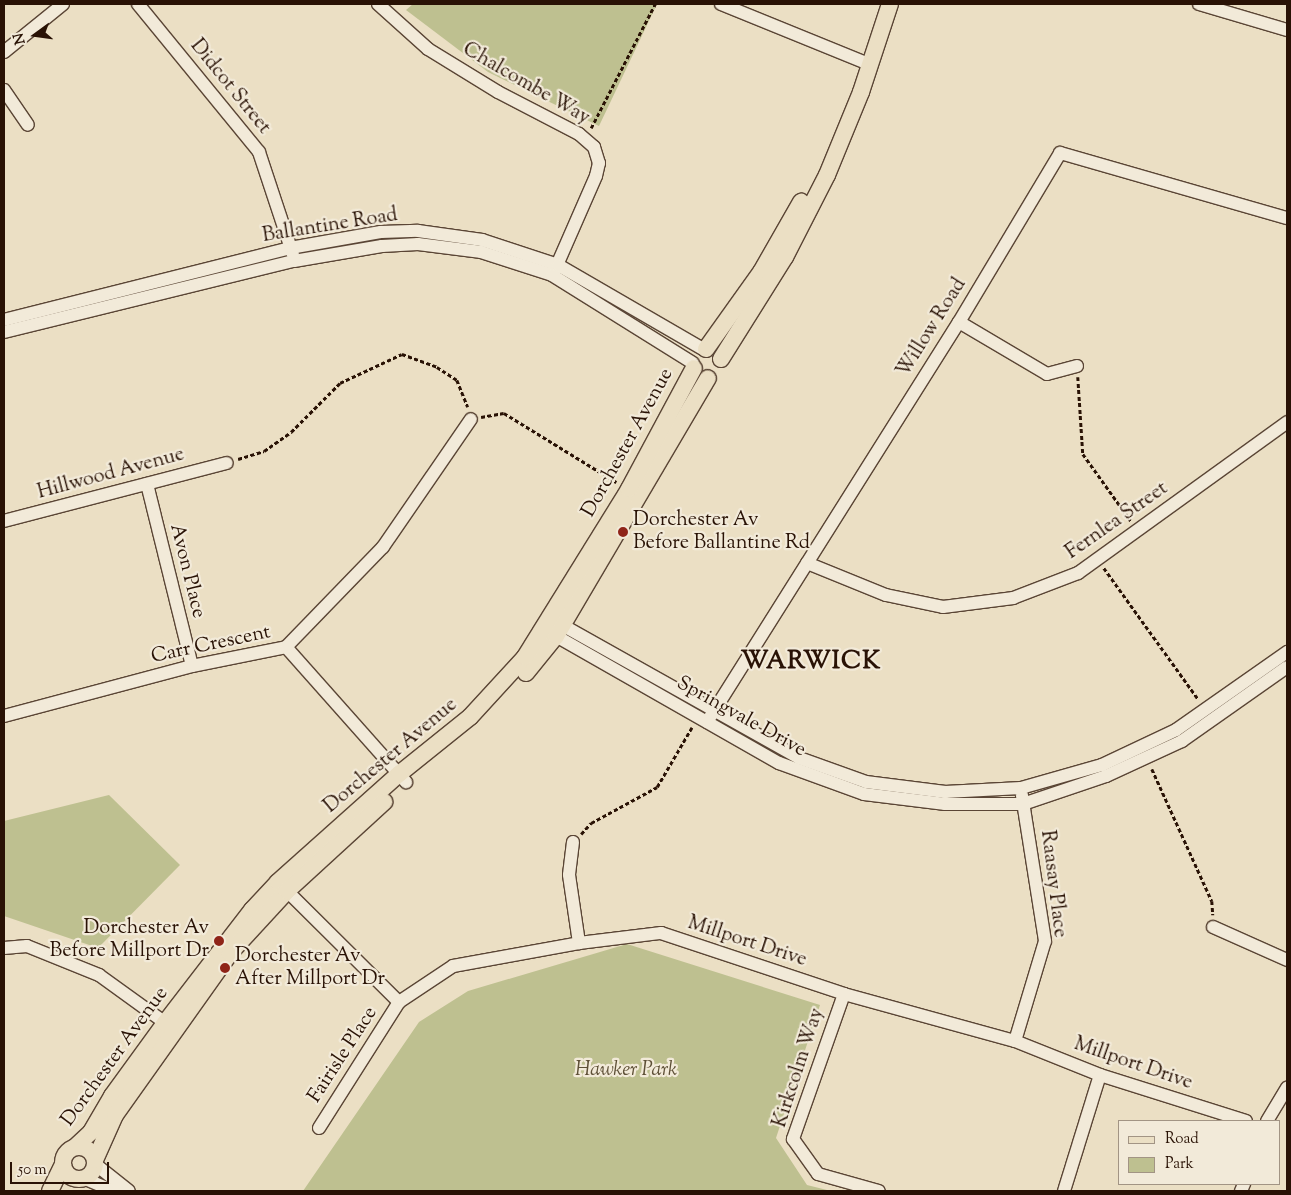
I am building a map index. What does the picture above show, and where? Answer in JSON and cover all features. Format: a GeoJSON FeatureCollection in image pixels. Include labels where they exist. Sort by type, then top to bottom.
{"type":"FeatureCollection","features":[{"type":"Feature","properties":{"kind":"main road","name":"Dorchester Avenue"},"geometry":{"type":"LineString","coordinates":[[50,1191],[65,1156],[91,1132],[112,1096],[282,887],[402,778],[503,699],[553,627],[708,378],[721,369],[721,359],[785,256],[827,175],[864,62],[879,4]]}},
{"type":"Feature","properties":{"kind":"main road","name":"Dorchester Avenue"},"geometry":{"type":"LineString","coordinates":[[553,627],[699,357],[761,272],[798,209],[890,4]]}},
{"type":"Feature","properties":{"kind":"main road"},"geometry":{"type":"LineString","coordinates":[[699,357],[714,350],[721,359]]}},
{"type":"Feature","properties":{"kind":"main road","name":"Dorchester Avenue"},"geometry":{"type":"LineString","coordinates":[[699,357],[700,375],[708,378]]}},
{"type":"Feature","properties":{"kind":"main road","name":"Dorchester Avenue"},"geometry":{"type":"LineString","coordinates":[[66,1191],[80,1178],[90,1174],[115,1115],[170,1026]]}},
{"type":"Feature","properties":{"kind":"main road","name":"Dorchester Avenue"},"geometry":{"type":"LineString","coordinates":[[74,1147],[88,1149],[95,1162]]}},
{"type":"Feature","properties":{"kind":"main road"},"geometry":{"type":"LineString","coordinates":[[63,1164],[68,1174],[80,1178]]}},
{"type":"Feature","properties":{"kind":"street"},"geometry":{"type":"LineString","coordinates":[[4,52],[63,4]]}},
{"type":"Feature","properties":{"kind":"street","name":"Didcot Street"},"geometry":{"type":"LineString","coordinates":[[138,4],[258,152],[292,254]]}},
{"type":"Feature","properties":{"kind":"street","name":"Chalcombe Way"},"geometry":{"type":"LineString","coordinates":[[378,4],[428,49],[498,92],[587,139],[598,156],[596,176],[555,270]]}},
{"type":"Feature","properties":{"kind":"street"},"geometry":{"type":"LineString","coordinates":[[722,4],[864,62]]}},
{"type":"Feature","properties":{"kind":"street"},"geometry":{"type":"LineString","coordinates":[[1198,4],[1287,30]]}},
{"type":"Feature","properties":{"kind":"street"},"geometry":{"type":"LineString","coordinates":[[4,90],[28,125]]}},
{"type":"Feature","properties":{"kind":"street","name":"Willow Road"},"geometry":{"type":"LineString","coordinates":[[707,717],[959,322],[1060,153],[1287,218]]}},
{"type":"Feature","properties":{"kind":"street","name":"Ballantine Road"},"geometry":{"type":"LineString","coordinates":[[4,320],[381,232],[418,231],[482,240],[555,270],[699,357]]}},
{"type":"Feature","properties":{"kind":"street","name":"Ballantine Road"},"geometry":{"type":"LineString","coordinates":[[4,332],[292,254]]}},
{"type":"Feature","properties":{"kind":"street"},"geometry":{"type":"LineString","coordinates":[[959,322],[1047,374],[1077,366]]}},
{"type":"Feature","properties":{"kind":"street","name":"Carr Crescent"},"geometry":{"type":"LineString","coordinates":[[4,716],[192,666],[286,647],[383,547],[471,419]]}},
{"type":"Feature","properties":{"kind":"street","name":"Fernlea Street"},"geometry":{"type":"LineString","coordinates":[[807,563],[886,595],[943,607],[1013,598],[1078,574],[1287,422]]}},
{"type":"Feature","properties":{"kind":"street","name":"Hillwood Avenue"},"geometry":{"type":"LineString","coordinates":[[4,521],[227,462]]}},
{"type":"Feature","properties":{"kind":"street","name":"Avon Place"},"geometry":{"type":"LineString","coordinates":[[146,484],[192,666]]}},
{"type":"Feature","properties":{"kind":"street","name":"Springvale Drive"},"geometry":{"type":"LineString","coordinates":[[553,627],[707,717],[779,763],[864,794],[945,804],[1023,804],[1147,758],[1206,726],[1287,667]]}},
{"type":"Feature","properties":{"kind":"street"},"geometry":{"type":"LineString","coordinates":[[286,647],[402,778]]}},
{"type":"Feature","properties":{"kind":"street","name":"Springvale Drive"},"geometry":{"type":"LineString","coordinates":[[707,717],[784,752],[866,782],[945,792],[1022,788],[1102,765],[1155,742],[1207,711],[1287,652]]}},
{"type":"Feature","properties":{"kind":"street","name":"Raasay Place"},"geometry":{"type":"LineString","coordinates":[[1015,1042],[1045,941],[1022,788]]}},
{"type":"Feature","properties":{"kind":"street"},"geometry":{"type":"LineString","coordinates":[[573,842],[569,875],[579,943]]}},
{"type":"Feature","properties":{"kind":"street"},"geometry":{"type":"LineString","coordinates":[[282,887],[399,1002]]}},
{"type":"Feature","properties":{"kind":"street"},"geometry":{"type":"LineString","coordinates":[[1214,926],[1287,960]]}},
{"type":"Feature","properties":{"kind":"street","name":"Millport Drive"},"geometry":{"type":"LineString","coordinates":[[399,1002],[453,966],[579,943],[660,933],[844,994],[1015,1042],[1100,1075],[1243,1120]]}},
{"type":"Feature","properties":{"kind":"street"},"geometry":{"type":"LineString","coordinates":[[4,948],[28,946],[72,962],[99,975],[170,1026]]}},
{"type":"Feature","properties":{"kind":"street","name":"Kirkcolm Way"},"geometry":{"type":"LineString","coordinates":[[844,994],[793,1139],[818,1174],[879,1191]]}},
{"type":"Feature","properties":{"kind":"street","name":"Fairisle Place"},"geometry":{"type":"LineString","coordinates":[[319,1128],[399,1002]]}},
{"type":"Feature","properties":{"kind":"street"},"geometry":{"type":"LineString","coordinates":[[1064,1191],[1100,1075]]}},
{"type":"Feature","properties":{"kind":"street"},"geometry":{"type":"LineString","coordinates":[[1268,1120],[1287,1088]]}},
{"type":"Feature","properties":{"kind":"street"},"geometry":{"type":"LineString","coordinates":[[95,1162],[129,1191]]}},
{"type":"Feature","properties":{"kind":"street"},"geometry":{"type":"LineString","coordinates":[[80,1178],[114,1191]]}},
{"type":"Feature","properties":{"kind":"path"},"geometry":{"type":"LineString","coordinates":[[587,139],[655,4]]}},
{"type":"Feature","properties":{"kind":"path"},"geometry":{"type":"LineString","coordinates":[[227,462],[264,451],[291,432],[340,383],[402,354],[437,367],[457,380],[471,419],[504,413],[629,489]]}},
{"type":"Feature","properties":{"kind":"path"},"geometry":{"type":"LineString","coordinates":[[1077,366],[1083,454],[1137,530]]}},
{"type":"Feature","properties":{"kind":"path"},"geometry":{"type":"LineString","coordinates":[[1098,559],[1207,711]]}},
{"type":"Feature","properties":{"kind":"path"},"geometry":{"type":"LineString","coordinates":[[573,842],[591,824],[657,787],[707,717]]}},
{"type":"Feature","properties":{"kind":"path"},"geometry":{"type":"LineString","coordinates":[[1147,758],[1212,901],[1214,926]]}},
{"type":"Feature","properties":{"kind":"green space"},"geometry":{"type":"Polygon","coordinates":[[[413,4],[657,4],[599,126],[488,72],[406,10],[413,4]]]}},
{"type":"Feature","properties":{"kind":"green space"},"geometry":{"type":"Polygon","coordinates":[[[109,795],[180,865],[98,948],[4,916],[4,821],[109,795]]]}},
{"type":"Feature","properties":{"kind":"green space","name":"Hawker Park"},"geometry":{"type":"Polygon","coordinates":[[[627,944],[820,1005],[776,1138],[807,1185],[831,1191],[303,1191],[419,1022],[468,991],[627,944]]]}},
{"type":"Feature","properties":{"kind":"place","name":"Dorchester Av Before Ballantine Rd"},"geometry":{"type":"Point","coordinates":[623,532]}},
{"type":"Feature","properties":{"kind":"place","name":"Dorchester Av Before Millport Dr"},"geometry":{"type":"Point","coordinates":[219,941]}},
{"type":"Feature","properties":{"kind":"place","name":"Dorchester Av After Millport Dr"},"geometry":{"type":"Point","coordinates":[225,968]}},
{"type":"Feature","properties":{"kind":"district","name":"WARWICK"},"geometry":{"type":"Point","coordinates":[811,662]}}]}
